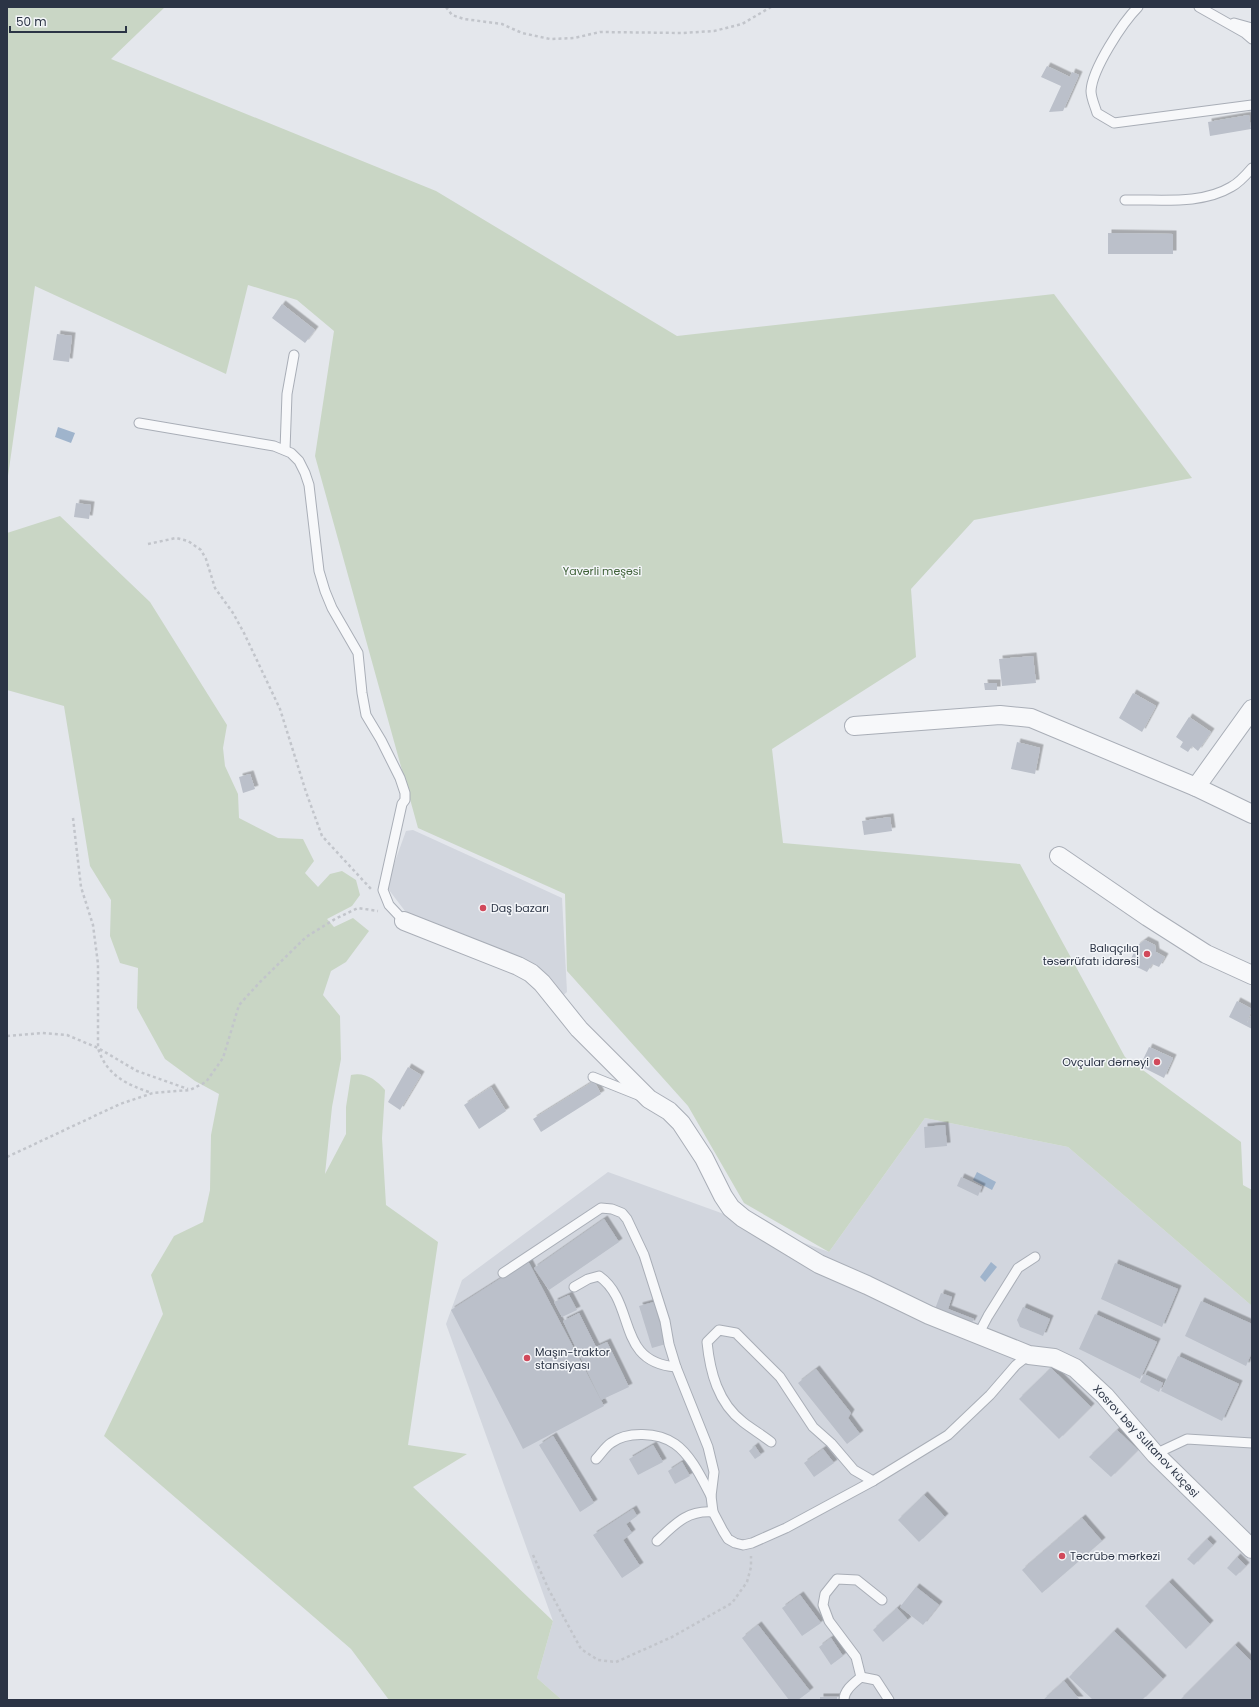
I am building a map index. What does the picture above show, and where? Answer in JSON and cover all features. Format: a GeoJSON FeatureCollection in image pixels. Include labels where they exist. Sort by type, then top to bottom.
{"type":"FeatureCollection","features":[{"type":"Feature","properties":{"kind":"street"},"geometry":{"type":"LineString","coordinates":[[1196,787],[1252,709]]}},
{"type":"Feature","properties":{"kind":"street"},"geometry":{"type":"LineString","coordinates":[[854,726],[1000,715],[1031,718],[1196,787],[1252,814]]}},
{"type":"Feature","properties":{"kind":"street"},"geometry":{"type":"LineString","coordinates":[[1059,856],[1148,917],[1206,954],[1252,975]]}},
{"type":"Feature","properties":{"kind":"street","name":"Xosrov bəy Sultanov küçəsi"},"geometry":{"type":"LineString","coordinates":[[404,921],[518,966],[530,973],[542,983],[579,1029],[649,1099],[669,1110],[688,1132],[704,1158],[723,1196],[731,1208],[747,1222],[819,1264],[929,1315],[1029,1354],[1054,1358],[1074,1368],[1105,1396],[1155,1454],[1252,1549]]}},
{"type":"Feature","properties":{"kind":"lane"},"geometry":{"type":"LineString","coordinates":[[1138,7],[1128,17],[1104,56],[1096,75],[1091,92],[1097,113],[1114,123],[1252,105]]}},
{"type":"Feature","properties":{"kind":"lane"},"geometry":{"type":"LineString","coordinates":[[1200,7],[1234,23],[1252,28]]}},
{"type":"Feature","properties":{"kind":"lane"},"geometry":{"type":"LineString","coordinates":[[1200,7],[1245,32],[1252,39]]}},
{"type":"Feature","properties":{"kind":"lane"},"geometry":{"type":"LineString","coordinates":[[1125,200],[1198,199],[1215,195],[1232,187],[1252,168]]}},
{"type":"Feature","properties":{"kind":"lane"},"geometry":{"type":"LineString","coordinates":[[285,450],[287,394],[294,355]]}},
{"type":"Feature","properties":{"kind":"lane"},"geometry":{"type":"LineString","coordinates":[[139,423],[274,446],[291,453],[299,461],[309,486],[319,571],[325,591],[332,608],[358,653],[366,715],[381,740],[400,778],[405,793],[405,800],[402,804],[383,890],[389,905],[404,921]]}},
{"type":"Feature","properties":{"kind":"lane"},"geometry":{"type":"LineString","coordinates":[[593,1077],[649,1099]]}},
{"type":"Feature","properties":{"kind":"lane"},"geometry":{"type":"LineString","coordinates":[[503,1273],[602,1208],[622,1213],[627,1219],[644,1255],[665,1321],[669,1344],[676,1367],[710,1453],[714,1472],[711,1496],[713,1512],[728,1539],[743,1545],[752,1543],[786,1528],[873,1481],[948,1435],[990,1395],[1016,1365],[1029,1354]]}},
{"type":"Feature","properties":{"kind":"lane"},"geometry":{"type":"LineString","coordinates":[[978,1334],[1018,1268],[1035,1257]]}},
{"type":"Feature","properties":{"kind":"lane"},"geometry":{"type":"LineString","coordinates":[[574,1287],[599,1276],[604,1280],[618,1300],[630,1337],[637,1349],[650,1359],[668,1366],[676,1367]]}},
{"type":"Feature","properties":{"kind":"lane"},"geometry":{"type":"LineString","coordinates":[[771,1442],[742,1421],[726,1403],[713,1379],[707,1342],[719,1330],[736,1333],[780,1377],[813,1427],[831,1443],[854,1470],[873,1481]]}},
{"type":"Feature","properties":{"kind":"lane"},"geometry":{"type":"LineString","coordinates":[[596,1459],[611,1443],[624,1437],[648,1434],[664,1438],[675,1444],[684,1453],[703,1480],[711,1496]]}},
{"type":"Feature","properties":{"kind":"lane"},"geometry":{"type":"LineString","coordinates":[[1155,1454],[1187,1439],[1252,1443]]}},
{"type":"Feature","properties":{"kind":"lane"},"geometry":{"type":"LineString","coordinates":[[657,1541],[689,1515],[700,1511],[713,1512]]}},
{"type":"Feature","properties":{"kind":"lane"},"geometry":{"type":"LineString","coordinates":[[862,1677],[856,1657],[829,1622],[823,1605],[826,1594],[837,1579],[857,1580],[882,1600]]}},
{"type":"Feature","properties":{"kind":"lane"},"geometry":{"type":"LineString","coordinates":[[844,1700],[844,1695],[851,1686],[862,1677]]}},
{"type":"Feature","properties":{"kind":"lane"},"geometry":{"type":"LineString","coordinates":[[862,1677],[876,1680],[889,1700]]}},
{"type":"Feature","properties":{"kind":"path"},"geometry":{"type":"LineString","coordinates":[[446,7],[452,15],[464,19],[502,24],[522,33],[550,39],[574,38],[600,32],[682,33],[714,31],[742,24],[771,7]]}},
{"type":"Feature","properties":{"kind":"path"},"geometry":{"type":"LineString","coordinates":[[148,544],[176,538],[188,541],[201,550],[206,559],[215,588],[244,633],[280,709],[306,792],[322,836],[375,895]]}},
{"type":"Feature","properties":{"kind":"path"},"geometry":{"type":"LineString","coordinates":[[73,818],[81,887],[93,925],[98,964],[98,1048],[101,1061],[122,1081],[153,1093]]}},
{"type":"Feature","properties":{"kind":"path"},"geometry":{"type":"LineString","coordinates":[[7,1157],[120,1104],[153,1093],[190,1090],[206,1082],[223,1058],[239,1005],[306,937],[335,918],[358,908],[367,908],[404,921]]}},
{"type":"Feature","properties":{"kind":"path"},"geometry":{"type":"LineString","coordinates":[[7,1036],[42,1033],[67,1035],[98,1048],[137,1070],[190,1090]]}},
{"type":"Feature","properties":{"kind":"path"},"geometry":{"type":"LineString","coordinates":[[534,1555],[549,1590],[581,1649],[598,1660],[616,1662],[672,1637],[732,1602],[747,1582],[751,1567],[752,1543]]}},
{"type":"Feature","properties":{"kind":"shaded area","name":"Daş bazarı"},"geometry":{"type":"Polygon","coordinates":[[[413,830],[562,898],[567,992],[560,998],[411,919],[386,886],[406,831],[413,830]]]}},
{"type":"Feature","properties":{"kind":"shaded area"},"geometry":{"type":"Polygon","coordinates":[[[925,1118],[1068,1147],[1252,1306],[1252,1700],[562,1700],[537,1678],[553,1621],[446,1324],[462,1280],[608,1172],[829,1252],[925,1118]]]}},
{"type":"Feature","properties":{"kind":"green space","name":"Yavərli meşəsi"},"geometry":{"type":"Polygon","coordinates":[[[7,7],[165,7],[111,59],[436,191],[677,336],[1054,294],[1192,478],[974,520],[911,589],[916,657],[772,749],[783,843],[1020,864],[1125,1057],[1241,1142],[1243,1185],[1252,1190],[1252,1306],[1068,1147],[925,1118],[829,1252],[744,1203],[688,1106],[567,971],[565,894],[418,828],[315,456],[334,331],[297,300],[248,285],[226,374],[35,286],[7,483],[7,7]]]}},
{"type":"Feature","properties":{"kind":"green space"},"geometry":{"type":"Polygon","coordinates":[[[60,516],[150,602],[227,725],[223,748],[225,766],[238,794],[239,818],[278,838],[303,839],[314,861],[305,873],[318,887],[330,874],[342,871],[356,880],[360,895],[352,906],[327,919],[334,927],[353,918],[369,931],[346,962],[331,971],[323,995],[340,1016],[341,1059],[332,1107],[325,1174],[346,1134],[346,1107],[351,1075],[356,1074],[366,1076],[378,1083],[385,1090],[382,1138],[386,1205],[438,1242],[408,1445],[467,1454],[413,1487],[553,1621],[537,1678],[562,1700],[389,1700],[351,1649],[104,1436],[163,1314],[151,1275],[174,1236],[203,1222],[210,1190],[211,1135],[219,1094],[195,1081],[165,1059],[137,1008],[138,968],[120,963],[110,936],[111,900],[90,866],[64,706],[7,690],[7,533],[60,516]]]}},
{"type":"Feature","properties":{"kind":"water"},"geometry":{"type":"Polygon","coordinates":[[[58,427],[75,433],[71,443],[55,437],[58,427]]]}},
{"type":"Feature","properties":{"kind":"water"},"geometry":{"type":"Polygon","coordinates":[[[977,1172],[996,1182],[992,1190],[973,1180],[977,1172]]]}},
{"type":"Feature","properties":{"kind":"water"},"geometry":{"type":"Polygon","coordinates":[[[991,1262],[997,1267],[985,1282],[980,1277],[991,1262]]]}},
{"type":"Feature","properties":{"kind":"building"},"geometry":{"type":"Polygon","coordinates":[[[1047,66],[1070,77],[1072,72],[1079,75],[1063,111],[1049,112],[1061,86],[1041,77],[1047,66]]]}},
{"type":"Feature","properties":{"kind":"building"},"geometry":{"type":"Polygon","coordinates":[[[1249,115],[1251,129],[1210,136],[1208,122],[1249,115]]]}},
{"type":"Feature","properties":{"kind":"building"},"geometry":{"type":"Polygon","coordinates":[[[1108,233],[1173,234],[1173,254],[1108,254],[1108,233]]]}},
{"type":"Feature","properties":{"kind":"building"},"geometry":{"type":"Polygon","coordinates":[[[282,304],[315,330],[305,343],[272,318],[282,304]]]}},
{"type":"Feature","properties":{"kind":"building"},"geometry":{"type":"Polygon","coordinates":[[[57,334],[72,336],[69,362],[53,360],[57,334]]]}},
{"type":"Feature","properties":{"kind":"building"},"geometry":{"type":"Polygon","coordinates":[[[76,503],[91,505],[89,519],[74,517],[76,503]]]}},
{"type":"Feature","properties":{"kind":"building"},"geometry":{"type":"Polygon","coordinates":[[[1033,656],[1036,683],[1002,686],[999,659],[1033,656]]]}},
{"type":"Feature","properties":{"kind":"building"},"geometry":{"type":"Polygon","coordinates":[[[984,683],[997,683],[997,690],[985,690],[984,683]]]}},
{"type":"Feature","properties":{"kind":"building"},"geometry":{"type":"Polygon","coordinates":[[[1133,693],[1156,706],[1142,732],[1119,718],[1133,693]]]}},
{"type":"Feature","properties":{"kind":"building"},"geometry":{"type":"Polygon","coordinates":[[[1189,717],[1211,732],[1198,751],[1192,746],[1188,752],[1180,747],[1183,742],[1176,737],[1189,717]]]}},
{"type":"Feature","properties":{"kind":"building"},"geometry":{"type":"Polygon","coordinates":[[[1017,742],[1040,748],[1035,774],[1011,769],[1017,742]]]}},
{"type":"Feature","properties":{"kind":"building"},"geometry":{"type":"Polygon","coordinates":[[[250,774],[255,789],[243,793],[239,777],[250,774]]]}},
{"type":"Feature","properties":{"kind":"building"},"geometry":{"type":"Polygon","coordinates":[[[890,817],[892,831],[864,835],[862,821],[890,817]]]}},
{"type":"Feature","properties":{"kind":"building","name":"Balıqçılıq təsərrüfatı idarəsi"},"geometry":{"type":"Polygon","coordinates":[[[1145,940],[1155,945],[1156,952],[1165,957],[1159,967],[1152,964],[1147,972],[1129,963],[1137,946],[1145,940]]]}},
{"type":"Feature","properties":{"kind":"building"},"geometry":{"type":"Polygon","coordinates":[[[1237,1001],[1252,1009],[1247,1023],[1252,1014],[1252,1029],[1229,1017],[1237,1001]]]}},
{"type":"Feature","properties":{"kind":"building","name":"Ovçular dərnəyi"},"geometry":{"type":"Polygon","coordinates":[[[1149,1047],[1173,1058],[1164,1078],[1140,1066],[1149,1047]]]}},
{"type":"Feature","properties":{"kind":"building"},"geometry":{"type":"Polygon","coordinates":[[[408,1067],[421,1075],[400,1110],[388,1102],[408,1067]]]}},
{"type":"Feature","properties":{"kind":"building"},"geometry":{"type":"Polygon","coordinates":[[[594,1081],[601,1094],[541,1132],[533,1119],[594,1081]]]}},
{"type":"Feature","properties":{"kind":"building"},"geometry":{"type":"Polygon","coordinates":[[[491,1087],[506,1111],[479,1129],[464,1105],[491,1087]]]}},
{"type":"Feature","properties":{"kind":"building"},"geometry":{"type":"Polygon","coordinates":[[[945,1125],[947,1146],[925,1148],[924,1127],[945,1125]]]}},
{"type":"Feature","properties":{"kind":"building"},"geometry":{"type":"Polygon","coordinates":[[[961,1177],[982,1187],[978,1196],[957,1186],[961,1177]]]}},
{"type":"Feature","properties":{"kind":"building"},"geometry":{"type":"Polygon","coordinates":[[[604,1219],[619,1242],[549,1290],[534,1268],[604,1219]]]}},
{"type":"Feature","properties":{"kind":"building","name":"Maşın-traktor stansiyası"},"geometry":{"type":"Polygon","coordinates":[[[528,1261],[604,1406],[523,1449],[451,1310],[528,1261]]]}},
{"type":"Feature","properties":{"kind":"building"},"geometry":{"type":"Polygon","coordinates":[[[1115,1263],[1178,1289],[1162,1327],[1101,1299],[1115,1263]]]}},
{"type":"Feature","properties":{"kind":"building"},"geometry":{"type":"Polygon","coordinates":[[[941,1293],[952,1297],[948,1309],[974,1319],[971,1324],[935,1309],[941,1293]]]}},
{"type":"Feature","properties":{"kind":"building"},"geometry":{"type":"Polygon","coordinates":[[[569,1295],[577,1310],[562,1317],[554,1302],[569,1295]]]}},
{"type":"Feature","properties":{"kind":"building"},"geometry":{"type":"Polygon","coordinates":[[[1201,1301],[1252,1324],[1252,1352],[1246,1366],[1185,1336],[1201,1301]]]}},
{"type":"Feature","properties":{"kind":"building"},"geometry":{"type":"Polygon","coordinates":[[[654,1302],[666,1344],[652,1348],[639,1306],[654,1302]]]}},
{"type":"Feature","properties":{"kind":"building"},"geometry":{"type":"Polygon","coordinates":[[[1023,1307],[1050,1319],[1043,1336],[1020,1327],[1017,1320],[1023,1307]]]}},
{"type":"Feature","properties":{"kind":"building"},"geometry":{"type":"Polygon","coordinates":[[[579,1313],[596,1347],[607,1342],[629,1387],[601,1400],[563,1321],[579,1313]]]}},
{"type":"Feature","properties":{"kind":"building"},"geometry":{"type":"Polygon","coordinates":[[[1095,1314],[1157,1342],[1140,1379],[1079,1349],[1095,1314]]]}},
{"type":"Feature","properties":{"kind":"building"},"geometry":{"type":"Polygon","coordinates":[[[1178,1356],[1239,1384],[1222,1421],[1161,1391],[1178,1356]]]}},
{"type":"Feature","properties":{"kind":"building"},"geometry":{"type":"Polygon","coordinates":[[[1051,1368],[1091,1407],[1059,1439],[1019,1399],[1051,1368]]]}},
{"type":"Feature","properties":{"kind":"building"},"geometry":{"type":"Polygon","coordinates":[[[816,1369],[851,1413],[848,1418],[860,1434],[847,1444],[798,1383],[816,1369]]]}},
{"type":"Feature","properties":{"kind":"building"},"geometry":{"type":"Polygon","coordinates":[[[1144,1374],[1163,1383],[1159,1392],[1140,1382],[1144,1374]]]}},
{"type":"Feature","properties":{"kind":"building"},"geometry":{"type":"Polygon","coordinates":[[[1117,1430],[1138,1450],[1111,1477],[1089,1457],[1117,1430]]]}},
{"type":"Feature","properties":{"kind":"building"},"geometry":{"type":"Polygon","coordinates":[[[553,1436],[594,1503],[580,1512],[539,1445],[553,1436]]]}},
{"type":"Feature","properties":{"kind":"building"},"geometry":{"type":"Polygon","coordinates":[[[653,1445],[663,1462],[638,1475],[629,1459],[653,1445]]]}},
{"type":"Feature","properties":{"kind":"building"},"geometry":{"type":"Polygon","coordinates":[[[755,1446],[761,1455],[755,1459],[749,1451],[755,1446]]]}},
{"type":"Feature","properties":{"kind":"building"},"geometry":{"type":"Polygon","coordinates":[[[823,1449],[834,1463],[814,1477],[804,1463],[823,1449]]]}},
{"type":"Feature","properties":{"kind":"building"},"geometry":{"type":"Polygon","coordinates":[[[682,1462],[690,1476],[675,1484],[668,1471],[682,1462]]]}},
{"type":"Feature","properties":{"kind":"building"},"geometry":{"type":"Polygon","coordinates":[[[924,1495],[945,1517],[919,1542],[898,1520],[924,1495]]]}},
{"type":"Feature","properties":{"kind":"building"},"geometry":{"type":"Polygon","coordinates":[[[633,1509],[637,1516],[626,1524],[632,1533],[623,1540],[640,1566],[622,1578],[593,1535],[633,1509]]]}},
{"type":"Feature","properties":{"kind":"building","name":"Təcrübə mərkəzi"},"geometry":{"type":"Polygon","coordinates":[[[1082,1518],[1102,1541],[1042,1593],[1022,1570],[1082,1518]]]}},
{"type":"Feature","properties":{"kind":"building"},"geometry":{"type":"Polygon","coordinates":[[[1207,1539],[1213,1545],[1194,1565],[1187,1559],[1207,1539]]]}},
{"type":"Feature","properties":{"kind":"building"},"geometry":{"type":"Polygon","coordinates":[[[1237,1557],[1246,1566],[1236,1576],[1227,1568],[1237,1557]]]}},
{"type":"Feature","properties":{"kind":"building"},"geometry":{"type":"Polygon","coordinates":[[[1169,1582],[1210,1624],[1186,1649],[1145,1606],[1169,1582]]]}},
{"type":"Feature","properties":{"kind":"building"},"geometry":{"type":"Polygon","coordinates":[[[916,1587],[939,1605],[923,1625],[900,1607],[916,1587]]]}},
{"type":"Feature","properties":{"kind":"building"},"geometry":{"type":"Polygon","coordinates":[[[800,1595],[821,1623],[802,1636],[782,1608],[800,1595]]]}},
{"type":"Feature","properties":{"kind":"building"},"geometry":{"type":"Polygon","coordinates":[[[897,1608],[908,1620],[883,1642],[873,1630],[897,1608]]]}},
{"type":"Feature","properties":{"kind":"building"},"geometry":{"type":"Polygon","coordinates":[[[758,1625],[810,1691],[798,1700],[789,1700],[742,1638],[758,1625]]]}},
{"type":"Feature","properties":{"kind":"building"},"geometry":{"type":"Polygon","coordinates":[[[1114,1631],[1163,1679],[1142,1700],[1093,1700],[1069,1677],[1114,1631]]]}},
{"type":"Feature","properties":{"kind":"building"},"geometry":{"type":"Polygon","coordinates":[[[831,1638],[843,1656],[831,1665],[819,1647],[831,1638]]]}},
{"type":"Feature","properties":{"kind":"building"},"geometry":{"type":"Polygon","coordinates":[[[1235,1645],[1252,1662],[1252,1700],[1180,1700],[1235,1645]]]}},
{"type":"Feature","properties":{"kind":"building"},"geometry":{"type":"Polygon","coordinates":[[[1064,1681],[1080,1700],[1043,1700],[1064,1681]]]}},
{"type":"Feature","properties":{"kind":"building"},"geometry":{"type":"Polygon","coordinates":[[[820,1697],[837,1697],[837,1700],[820,1700],[820,1697]]]}},
{"type":"Feature","properties":{"kind":"place","name":"Daş bazarı"},"geometry":{"type":"Point","coordinates":[483,908]}},
{"type":"Feature","properties":{"kind":"place","name":"Balıqçılıq təsərrüfatı idarəsi"},"geometry":{"type":"Point","coordinates":[1147,954]}},
{"type":"Feature","properties":{"kind":"place","name":"Ovçular dərnəyi"},"geometry":{"type":"Point","coordinates":[1157,1062]}},
{"type":"Feature","properties":{"kind":"place","name":"Maşın-traktor stansiyası"},"geometry":{"type":"Point","coordinates":[527,1358]}},
{"type":"Feature","properties":{"kind":"place","name":"Təcrübə mərkəzi"},"geometry":{"type":"Point","coordinates":[1062,1556]}}]}
